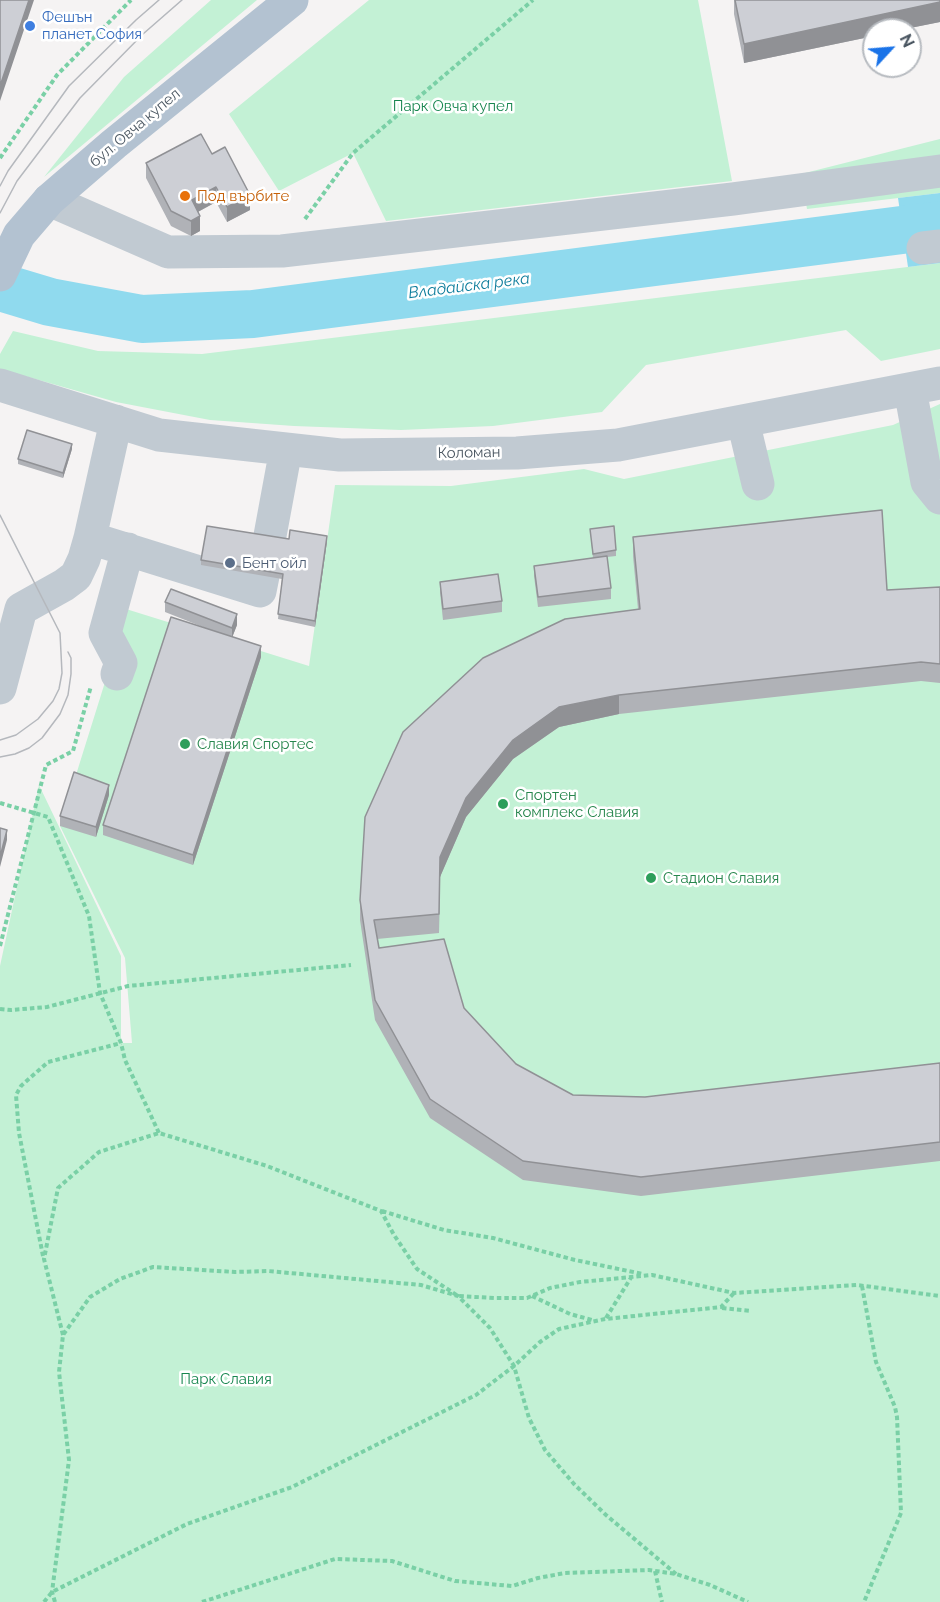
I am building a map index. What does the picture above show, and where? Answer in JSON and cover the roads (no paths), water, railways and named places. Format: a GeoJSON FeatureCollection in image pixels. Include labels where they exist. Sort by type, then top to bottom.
{"type":"FeatureCollection","features":[{"type":"Feature","properties":{"kind":"main road","name":"бул. Овча купел"},"geometry":{"type":"LineString","coordinates":[[0,275],[19,235],[49,200],[114,144],[292,0]]}},
{"type":"Feature","properties":{"kind":"street"},"geometry":{"type":"LineString","coordinates":[[49,200],[168,252],[282,251],[734,199],[940,171]]}},
{"type":"Feature","properties":{"kind":"street","name":"Коломан"},"geometry":{"type":"LineString","coordinates":[[0,385],[159,435],[340,455],[517,453],[618,445],[925,386]]}},
{"type":"Feature","properties":{"kind":"street"},"geometry":{"type":"LineString","coordinates":[[925,386],[931,451],[927,482],[940,498]]}},
{"type":"Feature","properties":{"kind":"street"},"geometry":{"type":"LineString","coordinates":[[0,688],[21,609],[76,576],[84,559],[116,421]]}},
{"type":"Feature","properties":{"kind":"street"},"geometry":{"type":"LineString","coordinates":[[743,421],[758,484]]}},
{"type":"Feature","properties":{"kind":"street"},"geometry":{"type":"LineString","coordinates":[[269,541],[286,449]]}},
{"type":"Feature","properties":{"kind":"street"},"geometry":{"type":"LineString","coordinates":[[90,538],[260,591],[263,576]]}},
{"type":"Feature","properties":{"kind":"street"},"geometry":{"type":"LineString","coordinates":[[105,675],[121,663],[105,633],[128,549]]}},
{"type":"Feature","properties":{"kind":"water"},"geometry":{"type":"Polygon","coordinates":[[[940,193],[940,263],[908,267],[898,198],[940,193]]]}},
{"type":"Feature","properties":{"kind":"waterway","name":"Владайска река"},"geometry":{"type":"LineString","coordinates":[[0,287],[50,302],[142,319],[253,314],[940,225]]}},
{"type":"Feature","properties":{"kind":"tram line"},"geometry":{"type":"LineString","coordinates":[[0,186],[8,171],[69,86],[159,0]]}},
{"type":"Feature","properties":{"kind":"tram line"},"geometry":{"type":"LineString","coordinates":[[0,213],[17,181],[80,98],[143,34],[182,0]]}},
{"type":"Feature","properties":{"kind":"tram line"},"geometry":{"type":"LineString","coordinates":[[0,515],[60,633],[62,673],[59,689],[53,701],[38,719],[16,735],[0,740]]}},
{"type":"Feature","properties":{"kind":"tram line"},"geometry":{"type":"LineString","coordinates":[[0,757],[29,748],[42,738],[60,714],[68,695],[71,674],[71,658],[68,652]]}},
{"type":"Feature","properties":{"kind":"place","name":"Фешън планет София"},"geometry":{"type":"Point","coordinates":[30,26]}},
{"type":"Feature","properties":{"kind":"place","name":"Под върбите"},"geometry":{"type":"Point","coordinates":[185,196]}},
{"type":"Feature","properties":{"kind":"place","name":"Бент ойл"},"geometry":{"type":"Point","coordinates":[230,563]}},
{"type":"Feature","properties":{"kind":"place","name":"Славия Спортес"},"geometry":{"type":"Point","coordinates":[185,744]}},
{"type":"Feature","properties":{"kind":"place","name":"Спортен комплекс Славия"},"geometry":{"type":"Point","coordinates":[503,804]}},
{"type":"Feature","properties":{"kind":"place","name":"Стадион Славия"},"geometry":{"type":"Point","coordinates":[651,878]}},
{"type":"Feature","properties":{"kind":"park label","name":"Парк Овча купел"},"geometry":{"type":"Point","coordinates":[453,106]}},
{"type":"Feature","properties":{"kind":"park label","name":"Парк Славия"},"geometry":{"type":"Point","coordinates":[226,1379]}}]}
